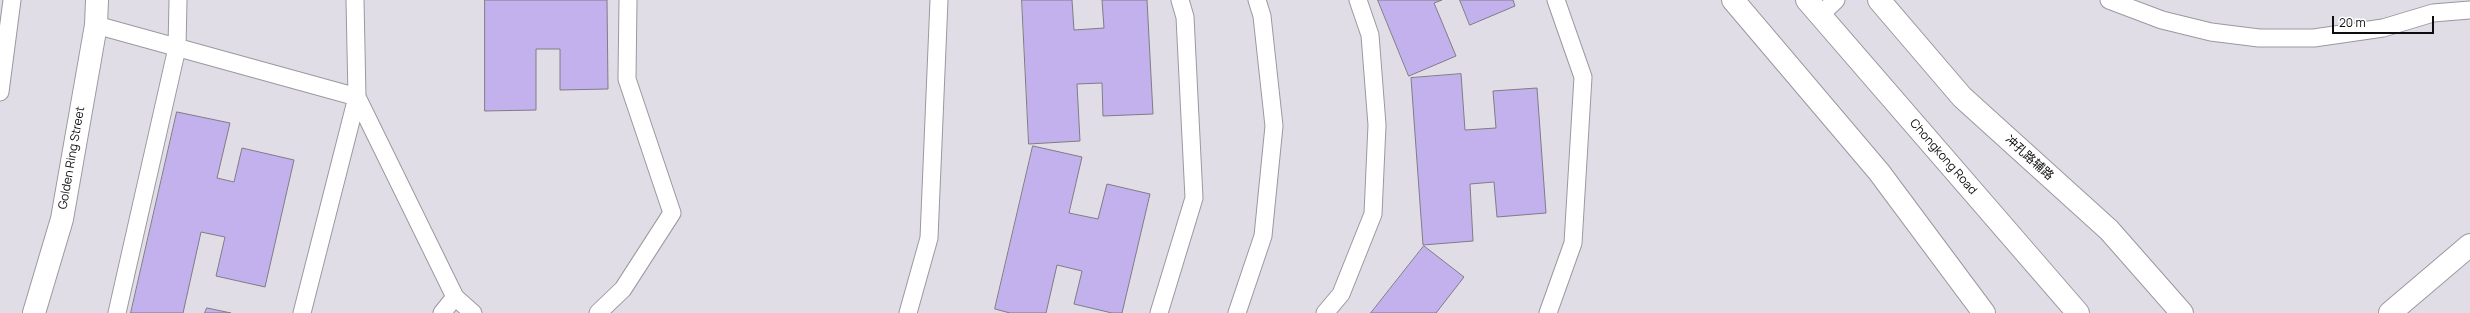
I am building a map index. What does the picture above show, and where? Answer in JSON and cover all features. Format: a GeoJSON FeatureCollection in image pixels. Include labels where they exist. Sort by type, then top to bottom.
{"type":"FeatureCollection","features":[{"type":"Feature","properties":{"kind":"street","name":"Golden Ring Street"},"geometry":{"type":"LineString","coordinates":[[34,313],[62,218],[96,25],[97,0]]}},
{"type":"Feature","properties":{"kind":"street"},"geometry":{"type":"LineString","coordinates":[[1733,0],[1879,172],[1984,313]]}},
{"type":"Feature","properties":{"kind":"street","name":"冲孔路辅路"},"geometry":{"type":"LineString","coordinates":[[1879,0],[1962,97],[2110,230],[2182,313]]}},
{"type":"Feature","properties":{"kind":"street","name":"Chongkong Road"},"geometry":{"type":"LineString","coordinates":[[1813,8],[2078,313]]}},
{"type":"Feature","properties":{"kind":"street"},"geometry":{"type":"LineString","coordinates":[[2390,313],[2470,245]]}},
{"type":"Feature","properties":{"kind":"lane"},"geometry":{"type":"LineString","coordinates":[[0,92],[12,0]]}},
{"type":"Feature","properties":{"kind":"lane"},"geometry":{"type":"LineString","coordinates":[[117,313],[178,48],[178,0]]}},
{"type":"Feature","properties":{"kind":"lane"},"geometry":{"type":"LineString","coordinates":[[302,313],[357,97],[355,0]]}},
{"type":"Feature","properties":{"kind":"lane"},"geometry":{"type":"LineString","coordinates":[[598,313],[623,289],[672,213],[627,79],[628,0]]}},
{"type":"Feature","properties":{"kind":"lane"},"geometry":{"type":"LineString","coordinates":[[908,313],[929,238],[939,0]]}},
{"type":"Feature","properties":{"kind":"lane"},"geometry":{"type":"LineString","coordinates":[[1159,313],[1194,198],[1185,17],[1180,0]]}},
{"type":"Feature","properties":{"kind":"lane"},"geometry":{"type":"LineString","coordinates":[[1237,313],[1263,236],[1274,126],[1262,16],[1257,0]]}},
{"type":"Feature","properties":{"kind":"lane"},"geometry":{"type":"LineString","coordinates":[[1325,313],[1341,294],[1373,214],[1377,125],[1370,35],[1358,0]]}},
{"type":"Feature","properties":{"kind":"lane"},"geometry":{"type":"LineString","coordinates":[[1548,313],[1573,243],[1583,77],[1556,0]]}},
{"type":"Feature","properties":{"kind":"lane"},"geometry":{"type":"LineString","coordinates":[[1813,8],[1836,0]]}},
{"type":"Feature","properties":{"kind":"lane"},"geometry":{"type":"LineString","coordinates":[[2109,0],[2162,20],[2211,32],[2259,38],[2314,38],[2383,28],[2433,13],[2470,10]]}},
{"type":"Feature","properties":{"kind":"lane"},"geometry":{"type":"LineString","coordinates":[[96,25],[357,97],[455,297],[473,313]]}},
{"type":"Feature","properties":{"kind":"lane"},"geometry":{"type":"LineString","coordinates":[[442,313],[455,297]]}},
{"type":"Feature","properties":{"kind":"building"},"geometry":{"type":"Polygon","coordinates":[[[485,0],[607,0],[608,89],[560,90],[560,49],[536,49],[536,110],[485,111],[485,0]]]}},
{"type":"Feature","properties":{"kind":"building"},"geometry":{"type":"Polygon","coordinates":[[[1022,0],[1072,0],[1074,30],[1104,28],[1102,0],[1147,0],[1153,114],[1103,116],[1102,83],[1077,84],[1080,141],[1029,144],[1022,0]]]}},
{"type":"Feature","properties":{"kind":"building"},"geometry":{"type":"Polygon","coordinates":[[[1378,0],[1442,0],[1434,3],[1456,56],[1409,76],[1378,0]]]}},
{"type":"Feature","properties":{"kind":"building"},"geometry":{"type":"Polygon","coordinates":[[[1460,0],[1513,0],[1515,6],[1470,25],[1460,0]]]}},
{"type":"Feature","properties":{"kind":"building"},"geometry":{"type":"Polygon","coordinates":[[[1461,74],[1465,130],[1496,128],[1493,91],[1537,88],[1546,213],[1497,217],[1494,182],[1470,184],[1473,241],[1423,245],[1411,78],[1461,74]]]}},
{"type":"Feature","properties":{"kind":"building"},"geometry":{"type":"Polygon","coordinates":[[[177,112],[230,123],[217,178],[234,182],[242,148],[294,160],[265,287],[216,276],[225,237],[201,232],[183,313],[131,313],[177,112]]]}},
{"type":"Feature","properties":{"kind":"building"},"geometry":{"type":"Polygon","coordinates":[[[1033,146],[1082,157],[1069,213],[1098,219],[1107,184],[1150,194],[1122,313],[1112,313],[1074,304],[1082,271],[1057,265],[1046,313],[1010,313],[995,309],[1033,146]]]}},
{"type":"Feature","properties":{"kind":"building"},"geometry":{"type":"Polygon","coordinates":[[[1424,246],[1464,277],[1436,313],[1371,313],[1424,246]]]}},
{"type":"Feature","properties":{"kind":"building"},"geometry":{"type":"Polygon","coordinates":[[[207,308],[231,313],[205,313],[207,308]]]}}]}
